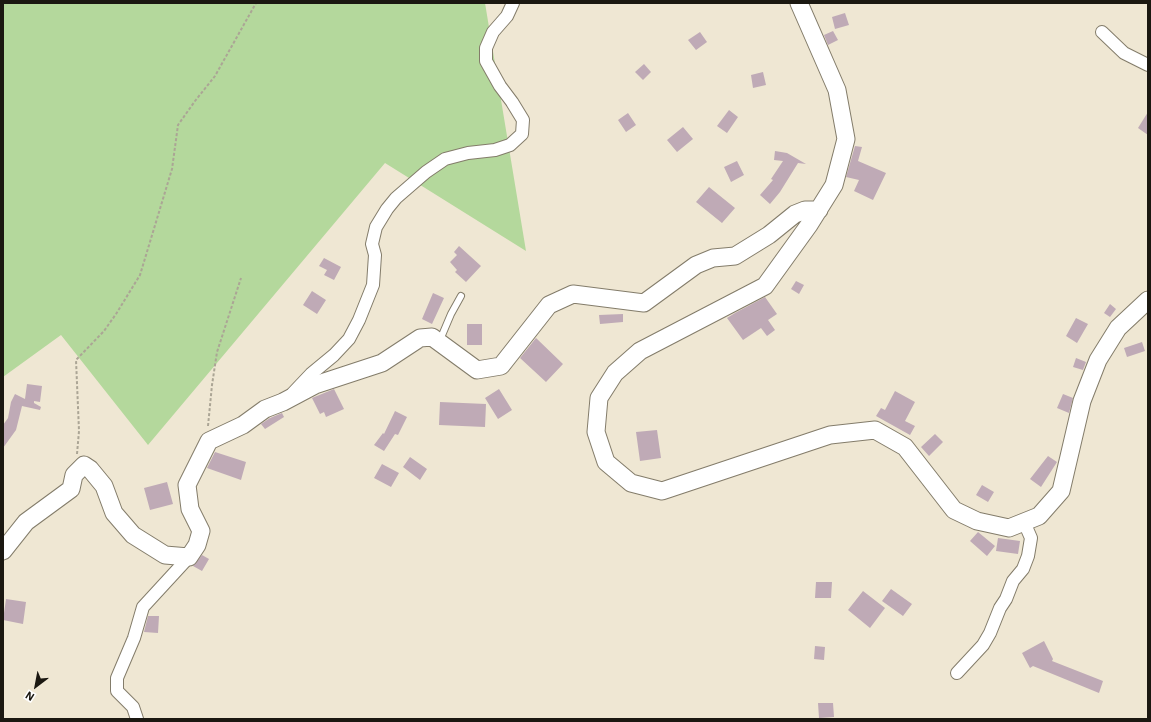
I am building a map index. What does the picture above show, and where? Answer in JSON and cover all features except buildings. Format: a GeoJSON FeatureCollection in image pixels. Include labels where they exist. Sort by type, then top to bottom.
{"type":"FeatureCollection","features":[{"type":"Feature","properties":{"kind":"main road"},"geometry":{"type":"LineString","coordinates":[[799,3],[837,90],[846,139],[834,185],[809,225],[765,286],[640,351],[615,373],[599,398],[596,432],[606,462],[631,483],[662,491],[830,435],[875,430],[905,447],[954,510],[977,522],[1009,528],[1039,516],[1061,491],[1082,401],[1098,360],[1118,328],[1148,300]]}},
{"type":"Feature","properties":{"kind":"main road"},"geometry":{"type":"LineString","coordinates":[[3,551],[26,522],[71,489],[74,475],[84,465],[90,469],[104,486],[114,513],[133,535],[165,555],[189,557],[197,545],[201,531],[190,509],[187,485],[209,441],[243,425],[265,409],[283,402],[314,385],[382,364],[420,338],[432,337],[477,370],[501,366],[549,306],[573,294],[644,303],[696,264],[713,258],[734,256],[769,235],[795,214],[805,210],[819,210]]}},
{"type":"Feature","properties":{"kind":"street"},"geometry":{"type":"LineString","coordinates":[[283,402],[311,374],[334,355],[348,338],[359,320],[373,286],[375,255],[372,244],[376,227],[396,198],[426,172],[445,159],[468,153],[495,150],[510,145],[522,134],[523,120],[500,86],[486,61],[486,48],[493,32],[507,16],[513,3]]}},
{"type":"Feature","properties":{"kind":"street"},"geometry":{"type":"LineString","coordinates":[[1102,32],[1124,52],[1148,65]]}},
{"type":"Feature","properties":{"kind":"street"},"geometry":{"type":"LineString","coordinates":[[957,673],[983,645],[990,633],[1000,608],[1006,599],[1013,581],[1023,569],[1028,556],[1031,538],[1024,522]]}},
{"type":"Feature","properties":{"kind":"street"},"geometry":{"type":"LineString","coordinates":[[137,719],[133,707],[117,691],[117,678],[134,638],[143,607],[189,557]]}},
{"type":"Feature","properties":{"kind":"lane"},"geometry":{"type":"LineString","coordinates":[[439,342],[461,296]]}},
{"type":"Feature","properties":{"kind":"path"},"geometry":{"type":"LineString","coordinates":[[74,475],[79,431],[76,360],[104,331],[140,276],[172,169],[178,126],[195,101],[215,76],[256,3]]}},
{"type":"Feature","properties":{"kind":"path"},"geometry":{"type":"LineString","coordinates":[[209,441],[208,419],[217,352],[241,278]]}},
{"type":"Feature","properties":{"kind":"green space"},"geometry":{"type":"Polygon","coordinates":[[[3,3],[485,3],[526,251],[385,163],[148,445],[61,335],[3,377],[3,3]]]}}]}
